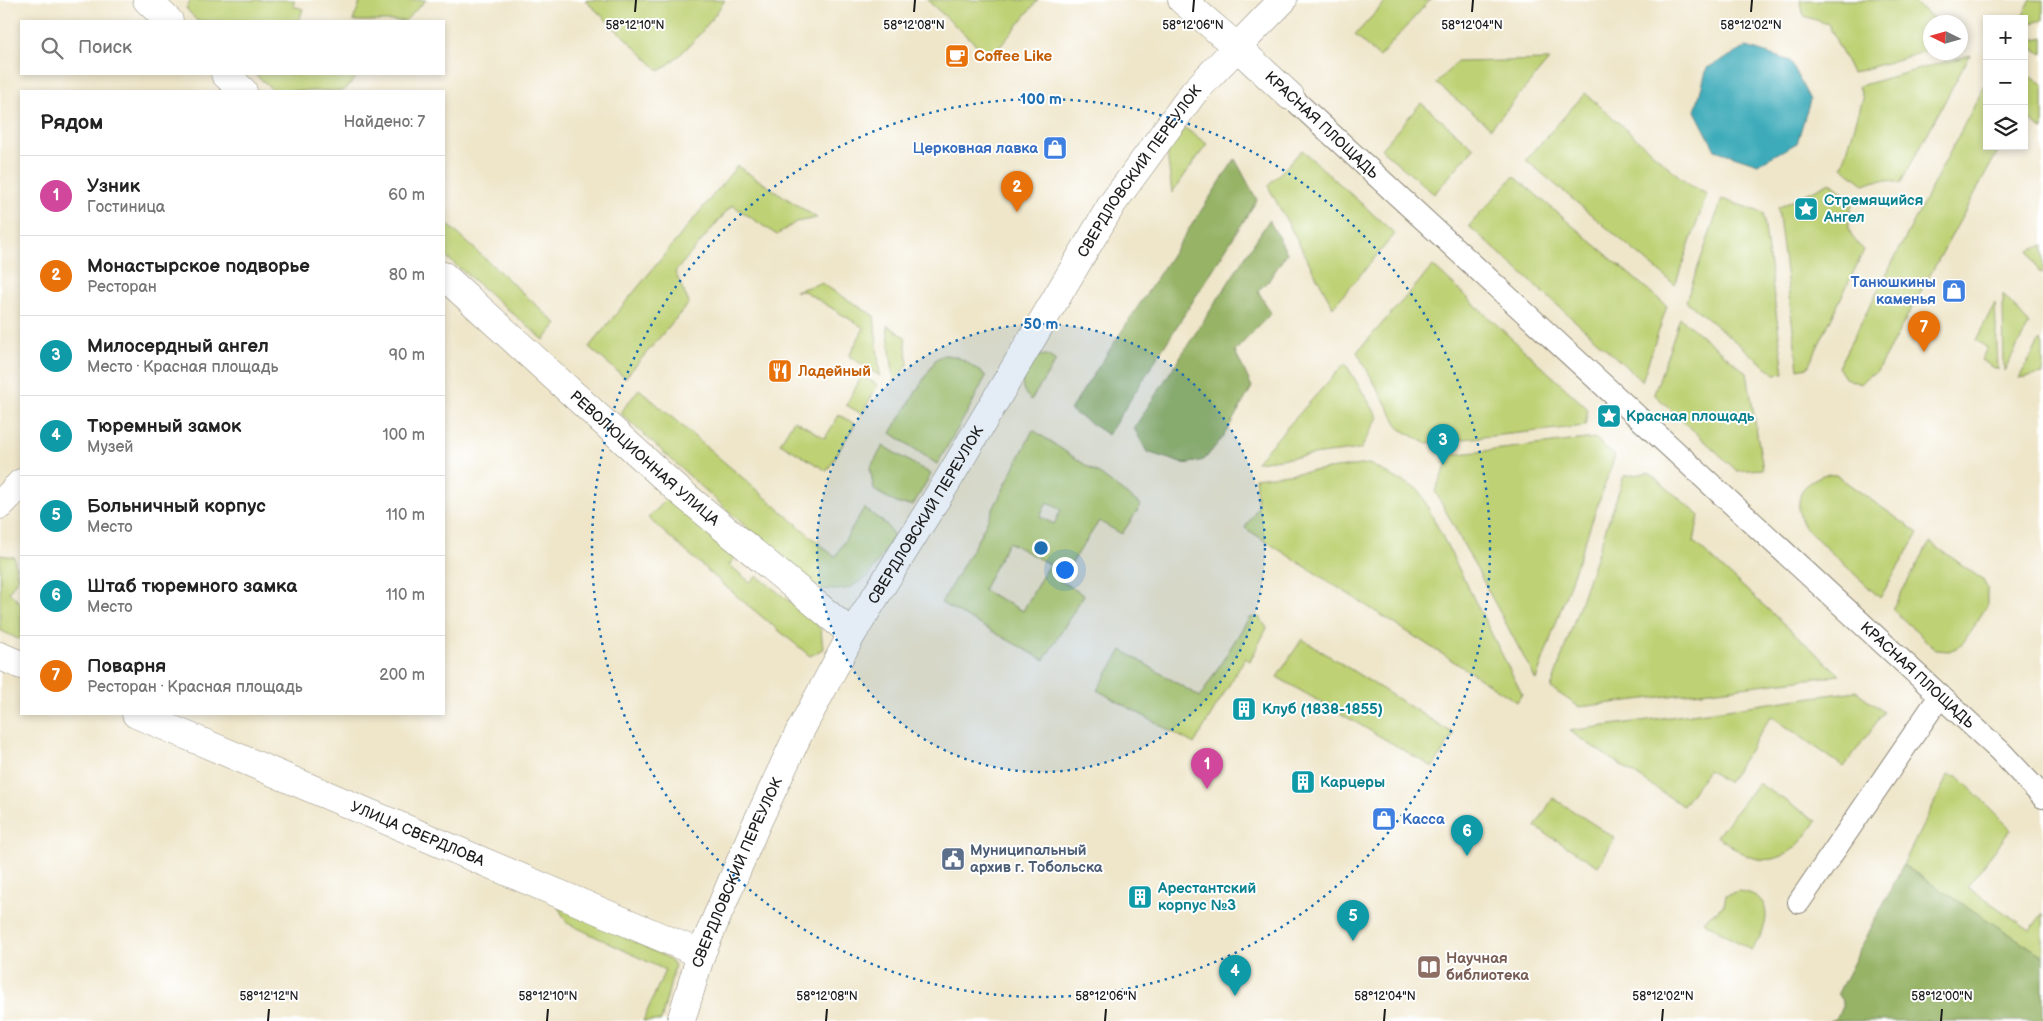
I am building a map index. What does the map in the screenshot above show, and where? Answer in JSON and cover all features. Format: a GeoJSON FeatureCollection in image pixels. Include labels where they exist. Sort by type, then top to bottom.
{"type":"FeatureCollection","features":[{"type":"Feature","properties":{"kind":"street"},"geometry":{"type":"LineString","coordinates":[[146,0],[168,20]]}},
{"type":"Feature","properties":{"kind":"street","name":"КРАСНАЯ ПЛОЩАДЬ"},"geometry":{"type":"LineString","coordinates":[[1182,0],[1237,47],[2000,751],[2043,797]]}},
{"type":"Feature","properties":{"kind":"street","name":"СВЕРДЛОВСКИЙ ПЕРЕУЛОК"},"geometry":{"type":"LineString","coordinates":[[681,1021],[701,954],[755,827],[799,733],[852,634],[943,488],[1112,204],[1194,92],[1283,0]]}},
{"type":"Feature","properties":{"kind":"street"},"geometry":{"type":"LineString","coordinates":[[226,75],[242,90]]}},
{"type":"Feature","properties":{"kind":"street","name":"РЕВОЛЮЦИОННАЯ УЛИЦА"},"geometry":{"type":"LineString","coordinates":[[445,277],[677,489],[852,634]]}},
{"type":"Feature","properties":{"kind":"street"},"geometry":{"type":"LineString","coordinates":[[0,505],[20,484]]}},
{"type":"Feature","properties":{"kind":"street"},"geometry":{"type":"LineString","coordinates":[[0,656],[20,665]]}},
{"type":"Feature","properties":{"kind":"street"},"geometry":{"type":"LineString","coordinates":[[1800,902],[1940,696]]}},
{"type":"Feature","properties":{"kind":"street","name":"УЛИЦА СВЕРДЛОВА"},"geometry":{"type":"LineString","coordinates":[[138,715],[701,954]]}},
{"type":"Feature","properties":{"kind":"green space"},"geometry":{"type":"Polygon","coordinates":[[[191,0],[295,0],[293,6],[303,9],[299,20],[196,20],[186,8],[191,0]]]}},
{"type":"Feature","properties":{"kind":"green space"},"geometry":{"type":"Polygon","coordinates":[[[361,0],[426,0],[406,20],[353,20],[361,0]]]}},
{"type":"Feature","properties":{"kind":"green space"},"geometry":{"type":"Polygon","coordinates":[[[585,0],[725,0],[696,39],[660,71],[585,0]]]}},
{"type":"Feature","properties":{"kind":"green space"},"geometry":{"type":"Polygon","coordinates":[[[927,0],[1038,0],[991,58],[927,0]]]}},
{"type":"Feature","properties":{"kind":"green space"},"geometry":{"type":"Polygon","coordinates":[[[1387,0],[1430,0],[1379,57],[1355,35],[1387,0]]]}},
{"type":"Feature","properties":{"kind":"green space"},"geometry":{"type":"Polygon","coordinates":[[[1800,0],[1911,0],[1929,15],[1923,15],[1923,52],[1852,73],[1828,24],[1804,16],[1800,0]]]}},
{"type":"Feature","properties":{"kind":"green space"},"geometry":{"type":"Polygon","coordinates":[[[2031,0],[2043,0],[2043,20],[2028,24],[2028,15],[2023,15],[2031,0]]]}},
{"type":"Feature","properties":{"kind":"green space"},"geometry":{"type":"Polygon","coordinates":[[[2043,37],[2043,54],[2028,46],[2028,41],[2043,37]]]}},
{"type":"Feature","properties":{"kind":"green space"},"geometry":{"type":"Polygon","coordinates":[[[1549,60],[1491,128],[1436,83],[1457,62],[1549,60]]]}},
{"type":"Feature","properties":{"kind":"green space"},"geometry":{"type":"Polygon","coordinates":[[[1952,60],[1967,60],[1900,184],[1882,180],[1865,185],[1842,167],[1863,99],[1859,86],[1952,60]]]}},
{"type":"Feature","properties":{"kind":"green space"},"geometry":{"type":"Polygon","coordinates":[[[256,75],[358,75],[345,90],[273,90],[256,75]]]}},
{"type":"Feature","properties":{"kind":"green space"},"geometry":{"type":"Polygon","coordinates":[[[2028,75],[2043,84],[2043,130],[2028,119],[2028,75]]]}},
{"type":"Feature","properties":{"kind":"green space"},"geometry":{"type":"Polygon","coordinates":[[[1983,89],[1983,150],[1999,150],[1876,373],[1868,376],[1860,384],[1845,378],[1838,367],[1983,89]]]}},
{"type":"Feature","properties":{"kind":"green space"},"geometry":{"type":"Polygon","coordinates":[[[1585,93],[1689,185],[1707,194],[1675,285],[1526,160],[1585,93]]]}},
{"type":"Feature","properties":{"kind":"green space"},"geometry":{"type":"Polygon","coordinates":[[[1421,103],[1474,148],[1434,194],[1381,149],[1421,103]]]}},
{"type":"Feature","properties":{"kind":"green space"},"geometry":{"type":"Polygon","coordinates":[[[1185,128],[1207,144],[1172,193],[1167,152],[1185,128]]]}},
{"type":"Feature","properties":{"kind":"green space"},"geometry":{"type":"Polygon","coordinates":[[[1302,150],[1395,234],[1333,307],[1268,186],[1302,150]]]}},
{"type":"Feature","properties":{"kind":"green space"},"geometry":{"type":"Polygon","coordinates":[[[1235,159],[1257,200],[1108,435],[1070,410],[1235,159]]]}},
{"type":"Feature","properties":{"kind":"green space"},"geometry":{"type":"Polygon","coordinates":[[[737,166],[817,218],[796,222],[777,235],[732,205],[675,272],[689,303],[625,378],[589,347],[737,166]]]}},
{"type":"Feature","properties":{"kind":"green space"},"geometry":{"type":"Polygon","coordinates":[[[1514,176],[1667,306],[1642,381],[1469,226],[1514,176]]]}},
{"type":"Feature","properties":{"kind":"green space"},"geometry":{"type":"Polygon","coordinates":[[[1830,182],[1853,201],[1849,216],[1849,228],[1854,239],[1864,250],[1808,367],[1798,369],[1778,208],[1830,182]]]}},
{"type":"Feature","properties":{"kind":"green space"},"geometry":{"type":"Polygon","coordinates":[[[1722,199],[1763,213],[1784,373],[1775,374],[1686,301],[1722,199]]]}},
{"type":"Feature","properties":{"kind":"green space"},"geometry":{"type":"Polygon","coordinates":[[[1269,220],[1287,253],[1269,280],[1258,291],[1271,313],[1235,351],[1252,387],[1223,437],[1204,460],[1185,464],[1147,452],[1134,428],[1269,220]]]}},
{"type":"Feature","properties":{"kind":"green space"},"geometry":{"type":"Polygon","coordinates":[[[445,224],[557,324],[544,340],[445,256],[445,224]]]}},
{"type":"Feature","properties":{"kind":"green space"},"geometry":{"type":"Polygon","coordinates":[[[2043,245],[2043,273],[2039,272],[2029,251],[2043,245]]]}},
{"type":"Feature","properties":{"kind":"green space"},"geometry":{"type":"Polygon","coordinates":[[[1433,266],[1588,409],[1585,426],[1426,443],[1400,429],[1357,352],[1433,266]]]}},
{"type":"Feature","properties":{"kind":"green space"},"geometry":{"type":"Polygon","coordinates":[[[821,283],[874,316],[880,376],[849,356],[864,328],[804,291],[795,291],[821,283]]]}},
{"type":"Feature","properties":{"kind":"green space"},"geometry":{"type":"Polygon","coordinates":[[[2003,294],[2029,324],[2004,371],[2003,294]]]}},
{"type":"Feature","properties":{"kind":"green space"},"geometry":{"type":"Polygon","coordinates":[[[1995,303],[1998,370],[1981,360],[1987,348],[1976,340],[1995,303]]]}},
{"type":"Feature","properties":{"kind":"green space"},"geometry":{"type":"Polygon","coordinates":[[[1680,318],[1747,373],[1763,469],[1737,471],[1654,394],[1680,318]]]}},
{"type":"Feature","properties":{"kind":"green space"},"geometry":{"type":"Polygon","coordinates":[[[887,325],[905,337],[908,365],[894,382],[887,325]]]}},
{"type":"Feature","properties":{"kind":"green space"},"geometry":{"type":"Polygon","coordinates":[[[2040,340],[2043,345],[2043,374],[2019,378],[2040,340]]]}},
{"type":"Feature","properties":{"kind":"green space"},"geometry":{"type":"Polygon","coordinates":[[[944,355],[961,359],[986,376],[937,464],[891,433],[936,359],[944,355]]]}},
{"type":"Feature","properties":{"kind":"green space"},"geometry":{"type":"Polygon","coordinates":[[[1047,355],[1056,361],[1031,400],[1023,388],[1023,377],[1037,356],[1047,355]]]}},
{"type":"Feature","properties":{"kind":"green space"},"geometry":{"type":"Polygon","coordinates":[[[1345,363],[1378,417],[1361,449],[1256,462],[1345,363]]]}},
{"type":"Feature","properties":{"kind":"green space"},"geometry":{"type":"Polygon","coordinates":[[[862,376],[878,385],[862,414],[846,405],[862,376]]]}},
{"type":"Feature","properties":{"kind":"green space"},"geometry":{"type":"Polygon","coordinates":[[[639,389],[835,557],[864,508],[886,524],[894,536],[869,576],[849,588],[838,590],[821,589],[808,583],[620,413],[639,389]]]}},
{"type":"Feature","properties":{"kind":"green space"},"geometry":{"type":"Polygon","coordinates":[[[839,415],[855,424],[827,471],[780,443],[794,420],[825,438],[839,415]]]}},
{"type":"Feature","properties":{"kind":"green space"},"geometry":{"type":"Polygon","coordinates":[[[1033,430],[1102,476],[1141,505],[1122,534],[1099,521],[1060,581],[1084,595],[1044,660],[941,603],[976,543],[1033,430]],[[1047,502],[1040,517],[1054,524],[1061,510],[1047,502]],[[1008,542],[983,590],[1023,611],[1049,564],[1008,542]]]}},
{"type":"Feature","properties":{"kind":"green space"},"geometry":{"type":"Polygon","coordinates":[[[1595,438],[1615,456],[1536,680],[1435,491],[1451,455],[1595,438]]]}},
{"type":"Feature","properties":{"kind":"green space"},"geometry":{"type":"Polygon","coordinates":[[[883,446],[931,474],[913,505],[898,504],[874,490],[870,468],[883,446]]]}},
{"type":"Feature","properties":{"kind":"green space"},"geometry":{"type":"Polygon","coordinates":[[[1369,464],[1419,490],[1522,694],[1517,702],[1245,528],[1258,507],[1255,478],[1369,464]]]}},
{"type":"Feature","properties":{"kind":"green space"},"geometry":{"type":"Polygon","coordinates":[[[1649,473],[1699,515],[1694,542],[1840,675],[1579,707],[1551,688],[1624,476],[1649,473]]]}},
{"type":"Feature","properties":{"kind":"green space"},"geometry":{"type":"Polygon","coordinates":[[[1826,474],[1836,475],[1918,533],[1880,598],[1803,526],[1799,508],[1801,494],[1810,482],[1826,474]]]}},
{"type":"Feature","properties":{"kind":"green space"},"geometry":{"type":"Polygon","coordinates":[[[669,497],[735,558],[729,565],[750,582],[757,576],[811,618],[821,630],[823,649],[810,656],[739,598],[648,518],[669,497]]]}},
{"type":"Feature","properties":{"kind":"green space"},"geometry":{"type":"Polygon","coordinates":[[[1930,542],[1983,580],[1987,588],[1987,606],[1961,646],[1949,651],[1936,650],[1892,609],[1930,542]]]}},
{"type":"Feature","properties":{"kind":"green space"},"geometry":{"type":"Polygon","coordinates":[[[0,555],[14,557],[18,578],[9,592],[20,603],[20,638],[0,630],[0,555]]]}},
{"type":"Feature","properties":{"kind":"green space"},"geometry":{"type":"Polygon","coordinates":[[[1259,617],[1267,628],[1250,661],[1245,658],[1194,744],[1097,690],[1122,650],[1200,697],[1249,618],[1259,617]]]}},
{"type":"Feature","properties":{"kind":"green space"},"geometry":{"type":"Polygon","coordinates":[[[1302,639],[1454,734],[1433,767],[1277,677],[1302,639]]]}},
{"type":"Feature","properties":{"kind":"green space"},"geometry":{"type":"Polygon","coordinates":[[[1856,691],[1884,712],[1844,767],[1771,716],[1728,783],[1708,770],[1683,806],[1569,731],[1856,691]]]}},
{"type":"Feature","properties":{"kind":"green space"},"geometry":{"type":"Polygon","coordinates":[[[1948,775],[1958,776],[2011,829],[1967,887],[2030,930],[2043,913],[2043,956],[1903,865],[1948,775]]]}},
{"type":"Feature","properties":{"kind":"green space"},"geometry":{"type":"Polygon","coordinates":[[[1758,783],[1817,821],[1799,844],[1775,859],[1754,858],[1739,852],[1717,836],[1758,783]]]}},
{"type":"Feature","properties":{"kind":"green space"},"geometry":{"type":"Polygon","coordinates":[[[1553,798],[1615,838],[1598,866],[1535,827],[1553,798]]]}},
{"type":"Feature","properties":{"kind":"green space"},"geometry":{"type":"Polygon","coordinates":[[[1903,865],[2043,956],[2043,1021],[1829,1021],[1840,1014],[1842,1002],[1838,993],[1903,865]]]}},
{"type":"Feature","properties":{"kind":"green space"},"geometry":{"type":"Polygon","coordinates":[[[1738,891],[1750,893],[1759,898],[1764,905],[1766,913],[1762,932],[1751,950],[1703,921],[1724,905],[1726,895],[1738,891]]]}},
{"type":"Feature","properties":{"kind":"green space"},"geometry":{"type":"Polygon","coordinates":[[[557,905],[666,957],[675,965],[661,1021],[643,1021],[665,970],[567,923],[557,905]]]}},
{"type":"Feature","properties":{"kind":"water"},"geometry":{"type":"Polygon","coordinates":[[[1747,47],[1790,61],[1810,100],[1797,143],[1758,164],[1715,150],[1695,111],[1707,68],[1747,47]]]}},
{"type":"Feature","properties":{"kind":"place","name":"Coffee Like"},"geometry":{"type":"Point","coordinates":[957,56]}},
{"type":"Feature","properties":{"kind":"place","name":"Церковная лавка"},"geometry":{"type":"Point","coordinates":[1055,148]}},
{"type":"Feature","properties":{"kind":"place","name":"Стремящийся Ангел"},"geometry":{"type":"Point","coordinates":[1806,209]}},
{"type":"Feature","properties":{"kind":"place","name":"Монастырское подворье"},"geometry":{"type":"Point","coordinates":[1017,212]}},
{"type":"Feature","properties":{"kind":"place","name":"Танюшкины каменья"},"geometry":{"type":"Point","coordinates":[1954,291]}},
{"type":"Feature","properties":{"kind":"place","name":"Поварня"},"geometry":{"type":"Point","coordinates":[1924,352]}},
{"type":"Feature","properties":{"kind":"place","name":"Ладейный"},"geometry":{"type":"Point","coordinates":[780,371]}},
{"type":"Feature","properties":{"kind":"place","name":"Красная площадь"},"geometry":{"type":"Point","coordinates":[1609,416]}},
{"type":"Feature","properties":{"kind":"place","name":"Милосердный ангел"},"geometry":{"type":"Point","coordinates":[1443,465]}},
{"type":"Feature","properties":{"kind":"place","name":"Клуб (1838-1855)"},"geometry":{"type":"Point","coordinates":[1244,709]}},
{"type":"Feature","properties":{"kind":"place","name":"Карцеры"},"geometry":{"type":"Point","coordinates":[1303,782]}},
{"type":"Feature","properties":{"kind":"place","name":"Узник"},"geometry":{"type":"Point","coordinates":[1207,789]}},
{"type":"Feature","properties":{"kind":"place","name":"Касса"},"geometry":{"type":"Point","coordinates":[1384,819]}},
{"type":"Feature","properties":{"kind":"place","name":"Штаб тюремного замка"},"geometry":{"type":"Point","coordinates":[1467,856]}},
{"type":"Feature","properties":{"kind":"place","name":"Муниципальный архив г. Тобольска"},"geometry":{"type":"Point","coordinates":[953,859]}},
{"type":"Feature","properties":{"kind":"place","name":"Арестантский корпус №3"},"geometry":{"type":"Point","coordinates":[1140,897]}},
{"type":"Feature","properties":{"kind":"place","name":"Больничный корпус"},"geometry":{"type":"Point","coordinates":[1353,941]}},
{"type":"Feature","properties":{"kind":"place","name":"Научная библиотека"},"geometry":{"type":"Point","coordinates":[1429,967]}},
{"type":"Feature","properties":{"kind":"place","name":"Тюремный замок"},"geometry":{"type":"Point","coordinates":[1235,996]}}]}
